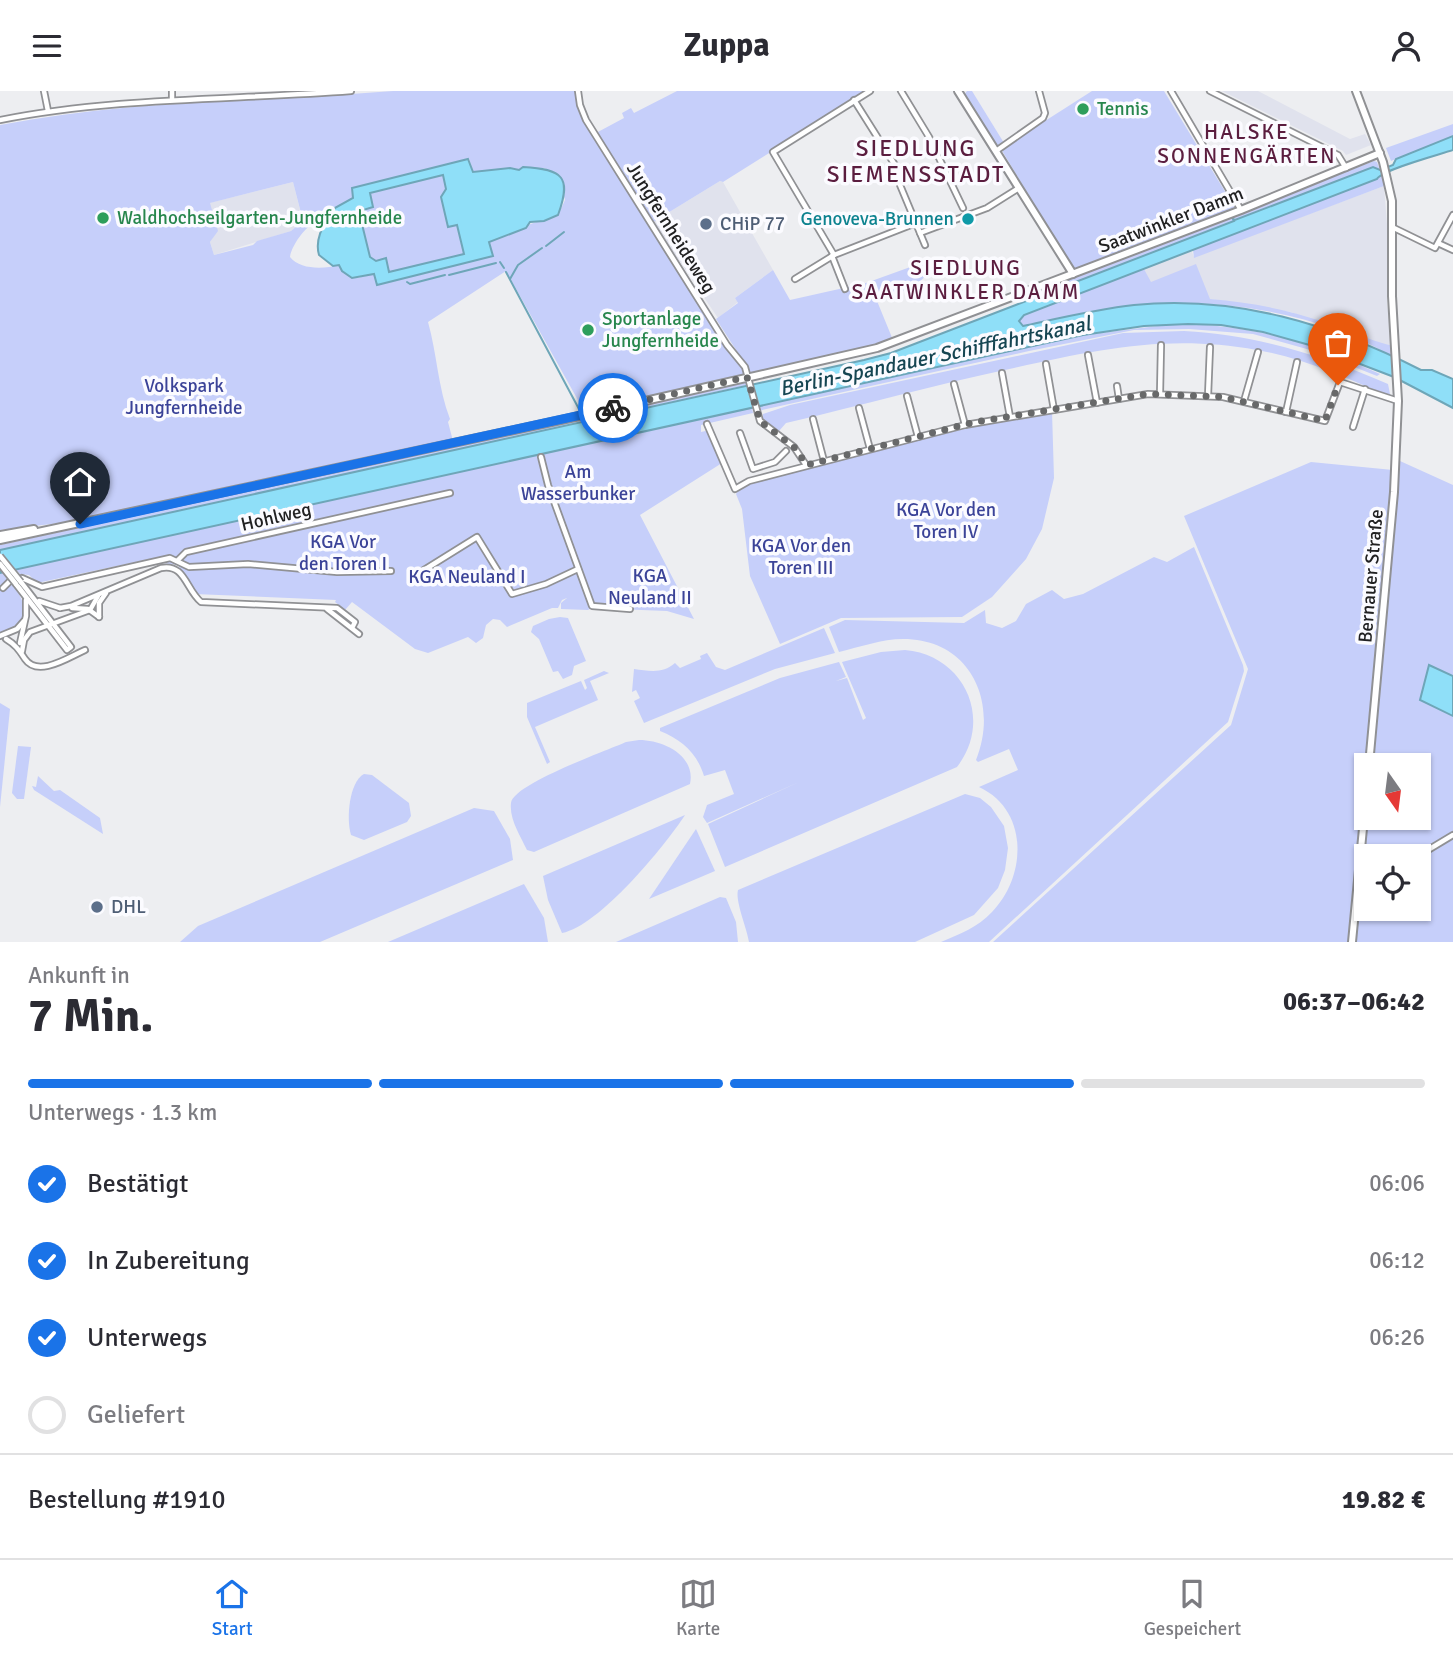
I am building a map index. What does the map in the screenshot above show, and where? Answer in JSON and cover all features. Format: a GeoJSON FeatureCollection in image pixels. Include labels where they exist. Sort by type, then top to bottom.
{"type":"FeatureCollection","features":[{"type":"Feature","properties":{"kind":"main road","name":"Bernauer Straße"},"geometry":{"type":"LineString","coordinates":[[1356,91],[1387,174],[1394,228],[1392,296],[1398,401],[1395,490],[1370,753]]}},
{"type":"Feature","properties":{"kind":"main road"},"geometry":{"type":"LineString","coordinates":[[961,92],[1073,274]]}},
{"type":"Feature","properties":{"kind":"main road","name":"Saatwinkler Damm"},"geometry":{"type":"LineString","coordinates":[[0,535],[74,525],[748,379],[897,342],[1380,153]]}},
{"type":"Feature","properties":{"kind":"main road","name":"Saatwinkler Damm"},"geometry":{"type":"LineString","coordinates":[[0,540],[14,534]]}},
{"type":"Feature","properties":{"kind":"main road"},"geometry":{"type":"LineString","coordinates":[[1352,942],[1354,921]]}},
{"type":"Feature","properties":{"kind":"street"},"geometry":{"type":"LineString","coordinates":[[44,91],[48,111]]}},
{"type":"Feature","properties":{"kind":"street"},"geometry":{"type":"LineString","coordinates":[[172,91],[172,100]]}},
{"type":"Feature","properties":{"kind":"street"},"geometry":{"type":"LineString","coordinates":[[0,120],[48,111],[241,93],[351,91]]}},
{"type":"Feature","properties":{"kind":"street","name":"Jungfernheideweg"},"geometry":{"type":"LineString","coordinates":[[578,91],[586,120],[727,345],[743,363],[755,412],[763,425],[780,437]]}},
{"type":"Feature","properties":{"kind":"street"},"geometry":{"type":"LineString","coordinates":[[845,289],[833,256],[773,151],[870,91]]}},
{"type":"Feature","properties":{"kind":"street"},"geometry":{"type":"LineString","coordinates":[[901,91],[929,137],[965,212]]}},
{"type":"Feature","properties":{"kind":"street"},"geometry":{"type":"LineString","coordinates":[[996,151],[1037,124],[1044,115],[1039,91]]}},
{"type":"Feature","properties":{"kind":"street"},"geometry":{"type":"LineString","coordinates":[[1171,91],[1241,209]]}},
{"type":"Feature","properties":{"kind":"street"},"geometry":{"type":"LineString","coordinates":[[1210,91],[1338,155],[1346,168]]}},
{"type":"Feature","properties":{"kind":"street"},"geometry":{"type":"LineString","coordinates":[[854,100],[900,173],[900,185],[925,245]]}},
{"type":"Feature","properties":{"kind":"street"},"geometry":{"type":"LineString","coordinates":[[920,233],[965,212],[987,208],[1020,188]]}},
{"type":"Feature","properties":{"kind":"street"},"geometry":{"type":"LineString","coordinates":[[1394,228],[1435,248],[1440,244],[1453,215]]}},
{"type":"Feature","properties":{"kind":"street"},"geometry":{"type":"LineString","coordinates":[[795,279],[833,256],[916,223]]}},
{"type":"Feature","properties":{"kind":"street"},"geometry":{"type":"LineString","coordinates":[[1440,244],[1453,250]]}},
{"type":"Feature","properties":{"kind":"street"},"geometry":{"type":"LineString","coordinates":[[1160,394],[1161,345]]}},
{"type":"Feature","properties":{"kind":"street"},"geometry":{"type":"LineString","coordinates":[[1208,396],[1210,347]]}},
{"type":"Feature","properties":{"kind":"street"},"geometry":{"type":"LineString","coordinates":[[1244,401],[1258,352]]}},
{"type":"Feature","properties":{"kind":"street"},"geometry":{"type":"LineString","coordinates":[[1088,355],[1097,403]]}},
{"type":"Feature","properties":{"kind":"street"},"geometry":{"type":"LineString","coordinates":[[1286,412],[1297,362]]}},
{"type":"Feature","properties":{"kind":"street"},"geometry":{"type":"LineString","coordinates":[[1046,364],[1054,410]]}},
{"type":"Feature","properties":{"kind":"street"},"geometry":{"type":"LineString","coordinates":[[1002,373],[1010,417]]}},
{"type":"Feature","properties":{"kind":"street"},"geometry":{"type":"LineString","coordinates":[[707,424],[735,489],[749,481],[965,425],[1119,399],[1160,394],[1208,396],[1244,401],[1325,421],[1340,382],[1398,401]]}},
{"type":"Feature","properties":{"kind":"street"},"geometry":{"type":"LineString","coordinates":[[954,384],[965,425]]}},
{"type":"Feature","properties":{"kind":"street"},"geometry":{"type":"LineString","coordinates":[[1117,386],[1119,399]]}},
{"type":"Feature","properties":{"kind":"street"},"geometry":{"type":"LineString","coordinates":[[1353,427],[1365,389]]}},
{"type":"Feature","properties":{"kind":"street"},"geometry":{"type":"LineString","coordinates":[[907,396],[918,437]]}},
{"type":"Feature","properties":{"kind":"street"},"geometry":{"type":"LineString","coordinates":[[859,408],[870,449]]}},
{"type":"Feature","properties":{"kind":"street"},"geometry":{"type":"LineString","coordinates":[[813,419],[824,461]]}},
{"type":"Feature","properties":{"kind":"street"},"geometry":{"type":"LineString","coordinates":[[740,433],[753,469],[775,462],[794,447]]}},
{"type":"Feature","properties":{"kind":"street"},"geometry":{"type":"LineString","coordinates":[[780,437],[794,447],[807,465]]}},
{"type":"Feature","properties":{"kind":"street"},"geometry":{"type":"LineString","coordinates":[[780,437],[786,451]]}},
{"type":"Feature","properties":{"kind":"street"},"geometry":{"type":"LineString","coordinates":[[541,457],[548,485],[592,606],[630,609]]}},
{"type":"Feature","properties":{"kind":"street","name":"Hohlweg"},"geometry":{"type":"LineString","coordinates":[[178,560],[186,552],[450,493]]}},
{"type":"Feature","properties":{"kind":"street"},"geometry":{"type":"LineString","coordinates":[[416,575],[477,537],[512,594],[546,585],[578,569]]}},
{"type":"Feature","properties":{"kind":"street"},"geometry":{"type":"LineString","coordinates":[[0,556],[20,581],[28,594],[48,626],[67,650],[71,647],[28,594]]}},
{"type":"Feature","properties":{"kind":"street"},"geometry":{"type":"LineString","coordinates":[[0,564],[20,581],[42,587],[170,558],[189,567],[248,564],[337,572],[391,571]]}},
{"type":"Feature","properties":{"kind":"street"},"geometry":{"type":"LineString","coordinates":[[60,608],[102,594],[161,568],[172,567],[181,573],[191,593],[201,602],[337,608],[351,618],[356,624],[352,628],[359,634]]}},
{"type":"Feature","properties":{"kind":"street"},"geometry":{"type":"LineString","coordinates":[[4,588],[9,582]]}},
{"type":"Feature","properties":{"kind":"street"},"geometry":{"type":"LineString","coordinates":[[28,594],[47,605],[90,610],[99,617],[99,603],[112,589]]}},
{"type":"Feature","properties":{"kind":"street"},"geometry":{"type":"LineString","coordinates":[[22,652],[28,594]]}},
{"type":"Feature","properties":{"kind":"street"},"geometry":{"type":"LineString","coordinates":[[22,640],[30,632],[90,610],[95,599],[102,594]]}},
{"type":"Feature","properties":{"kind":"street"},"geometry":{"type":"LineString","coordinates":[[2,638],[24,621]]}},
{"type":"Feature","properties":{"kind":"street"},"geometry":{"type":"LineString","coordinates":[[2,638],[22,640]]}},
{"type":"Feature","properties":{"kind":"street"},"geometry":{"type":"LineString","coordinates":[[2,638],[37,667],[46,667],[85,650]]}},
{"type":"Feature","properties":{"kind":"street"},"geometry":{"type":"LineString","coordinates":[[1431,849],[1453,835]]}},
{"type":"Feature","properties":{"kind":"shaded area"},"geometry":{"type":"Polygon","coordinates":[[[1222,91],[1258,91],[1350,139],[1365,134],[1371,145],[1346,155],[1343,151],[1222,91]]]}},
{"type":"Feature","properties":{"kind":"shaded area"},"geometry":{"type":"Polygon","coordinates":[[[720,181],[773,270],[735,298],[738,302],[718,318],[653,222],[720,181]]]}},
{"type":"Feature","properties":{"kind":"shaded area"},"geometry":{"type":"Polygon","coordinates":[[[293,182],[303,222],[291,231],[214,255],[210,242],[217,231],[209,203],[293,182]]]}},
{"type":"Feature","properties":{"kind":"shaded area"},"geometry":{"type":"Polygon","coordinates":[[[1384,186],[1388,237],[1387,304],[1393,346],[1369,341],[1291,312],[1210,299],[1150,282],[1144,269],[1188,252],[1192,252],[1194,257],[1384,186]]]}},
{"type":"Feature","properties":{"kind":"green space","name":"Volkspark Jungfernheide"},"geometry":{"type":"Polygon","coordinates":[[[393,91],[576,91],[578,105],[585,121],[744,374],[584,411],[506,271],[428,322],[453,441],[77,521],[0,530],[0,125],[146,106],[393,91]],[[469,159],[352,188],[353,198],[333,209],[328,222],[307,228],[290,257],[306,266],[320,268],[339,265],[357,278],[374,274],[377,285],[492,256],[489,242],[558,215],[565,200],[559,176],[555,173],[544,168],[473,172],[469,159]],[[293,182],[210,203],[218,231],[210,242],[214,255],[291,231],[303,221],[293,182]]]}},
{"type":"Feature","properties":{"kind":"green space"},"geometry":{"type":"Polygon","coordinates":[[[677,91],[868,91],[723,182],[720,181],[653,222],[596,133],[624,118],[622,113],[631,108],[634,113],[677,91]]]}},
{"type":"Feature","properties":{"kind":"green space"},"geometry":{"type":"Polygon","coordinates":[[[967,91],[972,91],[1004,143],[998,146],[964,95],[967,91]]]}},
{"type":"Feature","properties":{"kind":"green space"},"geometry":{"type":"Polygon","coordinates":[[[1092,91],[1164,91],[1235,208],[1079,268],[1072,268],[1001,149],[1092,91]]]}},
{"type":"Feature","properties":{"kind":"green space"},"geometry":{"type":"Polygon","coordinates":[[[1453,124],[1453,136],[1391,161],[1386,148],[1453,124]]]}},
{"type":"Feature","properties":{"kind":"green space"},"geometry":{"type":"Polygon","coordinates":[[[1374,161],[1380,170],[1373,167],[1058,289],[1056,284],[1374,161]]]}},
{"type":"Feature","properties":{"kind":"green space"},"geometry":{"type":"Polygon","coordinates":[[[1381,173],[1384,186],[1194,258],[1193,250],[1377,179],[1381,173]]]}},
{"type":"Feature","properties":{"kind":"green space"},"geometry":{"type":"Polygon","coordinates":[[[443,174],[446,189],[441,197],[448,227],[457,225],[464,254],[389,273],[370,257],[359,216],[370,193],[443,174]]]}},
{"type":"Feature","properties":{"kind":"green space"},"geometry":{"type":"Polygon","coordinates":[[[927,261],[932,270],[915,286],[877,301],[893,340],[876,345],[751,373],[716,319],[738,303],[735,298],[773,270],[790,300],[866,283],[927,261]]]}},
{"type":"Feature","properties":{"kind":"green space"},"geometry":{"type":"Polygon","coordinates":[[[1196,264],[1210,299],[1266,307],[1321,321],[1393,346],[1393,357],[1334,329],[1267,311],[1233,306],[1199,303],[1134,305],[1023,326],[1019,321],[1024,315],[1144,269],[1151,282],[1196,264]]]}},
{"type":"Feature","properties":{"kind":"green space"},"geometry":{"type":"Polygon","coordinates":[[[1174,324],[1228,327],[1280,337],[1330,353],[1380,374],[1377,376],[1314,351],[1253,334],[1189,329],[1134,330],[758,411],[757,406],[1083,335],[1174,324]]]}},
{"type":"Feature","properties":{"kind":"green space"},"geometry":{"type":"Polygon","coordinates":[[[1184,331],[1237,337],[1288,348],[1388,384],[1390,394],[1388,396],[1324,369],[1274,353],[1225,345],[1164,344],[1105,350],[986,374],[786,423],[779,431],[763,419],[763,414],[790,405],[1123,333],[1184,331]]]}},
{"type":"Feature","properties":{"kind":"green space"},"geometry":{"type":"Polygon","coordinates":[[[746,381],[747,385],[0,550],[0,545],[746,381]]]}},
{"type":"Feature","properties":{"kind":"green space"},"geometry":{"type":"Polygon","coordinates":[[[752,408],[753,413],[701,425],[701,432],[710,430],[722,463],[640,515],[694,619],[667,611],[561,609],[561,603],[567,598],[562,600],[558,608],[507,627],[500,620],[493,619],[486,625],[483,638],[476,643],[468,637],[428,653],[415,649],[352,602],[345,610],[336,600],[194,594],[178,565],[162,563],[159,557],[37,583],[29,575],[20,574],[15,569],[752,408]]]}},
{"type":"Feature","properties":{"kind":"green space","name":"KGA Vor den Toren IV"},"geometry":{"type":"Polygon","coordinates":[[[1052,411],[1054,478],[1042,529],[1026,559],[992,597],[962,617],[841,618],[780,644],[750,576],[742,509],[736,494],[741,487],[804,467],[1010,418],[1052,411]]]}},
{"type":"Feature","properties":{"kind":"green space"},"geometry":{"type":"Polygon","coordinates":[[[1400,461],[1453,485],[1453,676],[1429,666],[1420,700],[1453,716],[1453,942],[1355,942],[1357,921],[1431,921],[1431,844],[1364,844],[1366,830],[1432,829],[1432,753],[1372,753],[1400,461]]]}},
{"type":"Feature","properties":{"kind":"green space"},"geometry":{"type":"Polygon","coordinates":[[[1311,462],[1393,470],[1367,753],[1354,753],[1354,830],[1359,830],[1358,844],[1354,844],[1354,888],[1349,942],[993,942],[1231,725],[1248,669],[1184,516],[1311,462]]]}},
{"type":"Feature","properties":{"kind":"green space"},"geometry":{"type":"Polygon","coordinates":[[[1194,547],[1243,665],[1244,671],[1228,722],[989,942],[941,942],[968,930],[987,917],[1004,897],[1012,881],[1017,845],[1014,827],[1007,811],[995,797],[979,787],[1018,770],[1009,749],[978,762],[976,760],[984,717],[974,678],[962,662],[946,650],[927,642],[903,639],[839,652],[829,627],[845,620],[964,623],[985,610],[986,623],[1002,628],[1016,621],[1026,604],[1052,590],[1064,599],[1083,594],[1154,557],[1167,562],[1194,547]]]}},
{"type":"Feature","properties":{"kind":"green space"},"geometry":{"type":"Polygon","coordinates":[[[0,573],[3,573],[17,590],[24,609],[20,623],[0,634],[0,573]]]}},
{"type":"Feature","properties":{"kind":"green space"},"geometry":{"type":"Polygon","coordinates":[[[560,617],[568,618],[586,661],[574,666],[572,675],[563,679],[558,671],[553,672],[539,639],[531,632],[533,626],[560,617]]]}},
{"type":"Feature","properties":{"kind":"green space"},"geometry":{"type":"Polygon","coordinates":[[[824,628],[835,653],[775,669],[644,723],[634,701],[640,698],[636,690],[632,692],[634,669],[661,670],[675,663],[680,668],[701,659],[700,656],[707,653],[716,667],[725,670],[824,628]]]}},
{"type":"Feature","properties":{"kind":"green space"},"geometry":{"type":"Polygon","coordinates":[[[905,650],[926,654],[943,664],[957,677],[967,692],[973,729],[968,748],[957,767],[725,867],[708,824],[799,782],[707,823],[703,817],[707,805],[734,794],[725,770],[704,776],[688,748],[660,731],[660,728],[780,678],[839,662],[846,677],[836,681],[847,678],[863,720],[866,718],[842,662],[881,652],[905,650]]]}},
{"type":"Feature","properties":{"kind":"green space"},"geometry":{"type":"Polygon","coordinates":[[[604,671],[609,673],[590,681],[598,700],[535,727],[550,762],[547,764],[527,717],[527,703],[581,681],[585,690],[587,688],[584,680],[604,671]]]}},
{"type":"Feature","properties":{"kind":"green space"},"geometry":{"type":"Polygon","coordinates":[[[0,703],[10,709],[0,807],[0,703]]]}},
{"type":"Feature","properties":{"kind":"green space"},"geometry":{"type":"Polygon","coordinates":[[[639,740],[658,743],[676,751],[688,765],[690,784],[534,852],[527,850],[512,815],[511,803],[516,795],[562,769],[626,742],[639,740]]]}},
{"type":"Feature","properties":{"kind":"green space"},"geometry":{"type":"Polygon","coordinates":[[[18,746],[31,747],[24,799],[17,799],[12,793],[18,746]]]}},
{"type":"Feature","properties":{"kind":"green space"},"geometry":{"type":"Polygon","coordinates":[[[364,774],[372,775],[409,803],[411,816],[407,822],[364,840],[351,835],[349,820],[352,793],[364,774]]]}},
{"type":"Feature","properties":{"kind":"green space"},"geometry":{"type":"Polygon","coordinates":[[[38,776],[54,791],[60,790],[100,818],[103,834],[34,790],[32,786],[36,787],[38,776]]]}},
{"type":"Feature","properties":{"kind":"green space"},"geometry":{"type":"Polygon","coordinates":[[[965,794],[980,798],[991,807],[1004,826],[1008,848],[1005,870],[998,888],[974,915],[915,942],[749,942],[738,901],[738,890],[965,794]]]}},
{"type":"Feature","properties":{"kind":"green space"},"geometry":{"type":"Polygon","coordinates":[[[474,808],[494,811],[510,839],[513,860],[320,942],[180,942],[198,926],[474,808]]]}},
{"type":"Feature","properties":{"kind":"green space"},"geometry":{"type":"Polygon","coordinates":[[[685,815],[647,865],[612,901],[577,927],[562,933],[548,900],[543,876],[685,815]]]}},
{"type":"Feature","properties":{"kind":"green space"},"geometry":{"type":"Polygon","coordinates":[[[696,829],[715,871],[649,899],[696,829]]]}},
{"type":"Feature","properties":{"kind":"green space"},"geometry":{"type":"Polygon","coordinates":[[[524,884],[544,918],[548,942],[388,942],[524,884]]]}},
{"type":"Feature","properties":{"kind":"green space"},"geometry":{"type":"Polygon","coordinates":[[[720,897],[726,898],[736,922],[738,942],[616,942],[720,897]]]}},
{"type":"Feature","properties":{"kind":"water","name":"Berlin-Spandauer Schifffahrtskanal"},"geometry":{"type":"Polygon","coordinates":[[[1453,136],[1453,150],[1399,167],[1377,179],[1024,315],[1019,321],[1023,326],[1134,305],[1209,304],[1246,309],[1318,327],[1353,339],[1421,370],[1432,370],[1453,379],[1453,408],[1394,377],[1313,346],[1263,332],[1221,325],[1144,326],[1083,335],[0,573],[0,550],[891,353],[1234,221],[1233,219],[1373,167],[1380,170],[1393,165],[1396,159],[1453,136]]]}},
{"type":"Feature","properties":{"kind":"water"},"geometry":{"type":"Polygon","coordinates":[[[468,159],[473,172],[510,168],[519,170],[523,167],[547,170],[561,177],[564,192],[558,215],[544,221],[530,222],[526,228],[489,242],[493,256],[377,285],[374,274],[352,278],[342,271],[339,265],[333,266],[319,255],[319,237],[324,225],[333,209],[353,198],[352,188],[468,159]],[[443,175],[370,193],[373,207],[363,210],[360,216],[370,257],[376,261],[386,258],[389,272],[464,254],[457,225],[448,227],[441,197],[446,189],[443,175]]]}},
{"type":"Feature","properties":{"kind":"water"},"geometry":{"type":"Polygon","coordinates":[[[1429,665],[1453,676],[1453,716],[1420,700],[1429,665]]]}},
{"type":"Feature","properties":{"kind":"waterway"},"geometry":{"type":"LineString","coordinates":[[546,246],[564,232]]}},
{"type":"Feature","properties":{"kind":"waterway"},"geometry":{"type":"LineString","coordinates":[[510,279],[518,265],[542,248]]}},
{"type":"Feature","properties":{"kind":"waterway"},"geometry":{"type":"LineString","coordinates":[[500,262],[504,268]]}},
{"type":"Feature","properties":{"kind":"waterway"},"geometry":{"type":"LineString","coordinates":[[449,275],[496,263]]}},
{"type":"Feature","properties":{"kind":"waterway"},"geometry":{"type":"LineString","coordinates":[[506,272],[580,411]]}},
{"type":"Feature","properties":{"kind":"waterway"},"geometry":{"type":"LineString","coordinates":[[407,282],[410,284],[445,275]]}},
{"type":"Feature","properties":{"kind":"way so far"},"geometry":{"type":"LineString","coordinates":[[613,408],[747,377],[757,417],[763,425],[794,447],[807,465],[975,422],[1148,394],[1223,397],[1325,421],[1338,385]]}},
{"type":"Feature","properties":{"kind":"place","name":"Tennis"},"geometry":{"type":"Point","coordinates":[1083,109]}},
{"type":"Feature","properties":{"kind":"place","name":"Waldhochseilgarten-Jungfernheide"},"geometry":{"type":"Point","coordinates":[103,218]}},
{"type":"Feature","properties":{"kind":"place","name":"Genoveva-Brunnen"},"geometry":{"type":"Point","coordinates":[968,219]}},
{"type":"Feature","properties":{"kind":"place","name":"CHiP 77"},"geometry":{"type":"Point","coordinates":[706,224]}},
{"type":"Feature","properties":{"kind":"place","name":"Sportanlage Jungfernheide"},"geometry":{"type":"Point","coordinates":[588,330]}},
{"type":"Feature","properties":{"kind":"place","name":"DHL"},"geometry":{"type":"Point","coordinates":[97,907]}},
{"type":"Feature","properties":{"kind":"district","name":"HALSKE SONNENGÄRTEN"},"geometry":{"type":"Point","coordinates":[1247,144]}},
{"type":"Feature","properties":{"kind":"district","name":"SIEDLUNG SIEMENSSTADT"},"geometry":{"type":"Point","coordinates":[916,161]}},
{"type":"Feature","properties":{"kind":"district","name":"SIEDLUNG SAATWINKLER DAMM"},"geometry":{"type":"Point","coordinates":[966,280]}},
{"type":"Feature","properties":{"kind":"route"},"geometry":{"type":"LineString","coordinates":[[80,524],[613,408]]}},
{"type":"Feature","properties":{"kind":"park label","name":"Am Wasserbunker"},"geometry":{"type":"Point","coordinates":[578,483]}},
{"type":"Feature","properties":{"kind":"park label","name":"KGA Vor den Toren I"},"geometry":{"type":"Point","coordinates":[343,553]}},
{"type":"Feature","properties":{"kind":"park label","name":"KGA Vor den Toren III"},"geometry":{"type":"Point","coordinates":[801,557]}},
{"type":"Feature","properties":{"kind":"park label","name":"KGA Neuland I"},"geometry":{"type":"Point","coordinates":[467,577]}},
{"type":"Feature","properties":{"kind":"park label","name":"KGA Neuland II"},"geometry":{"type":"Point","coordinates":[650,587]}}]}
